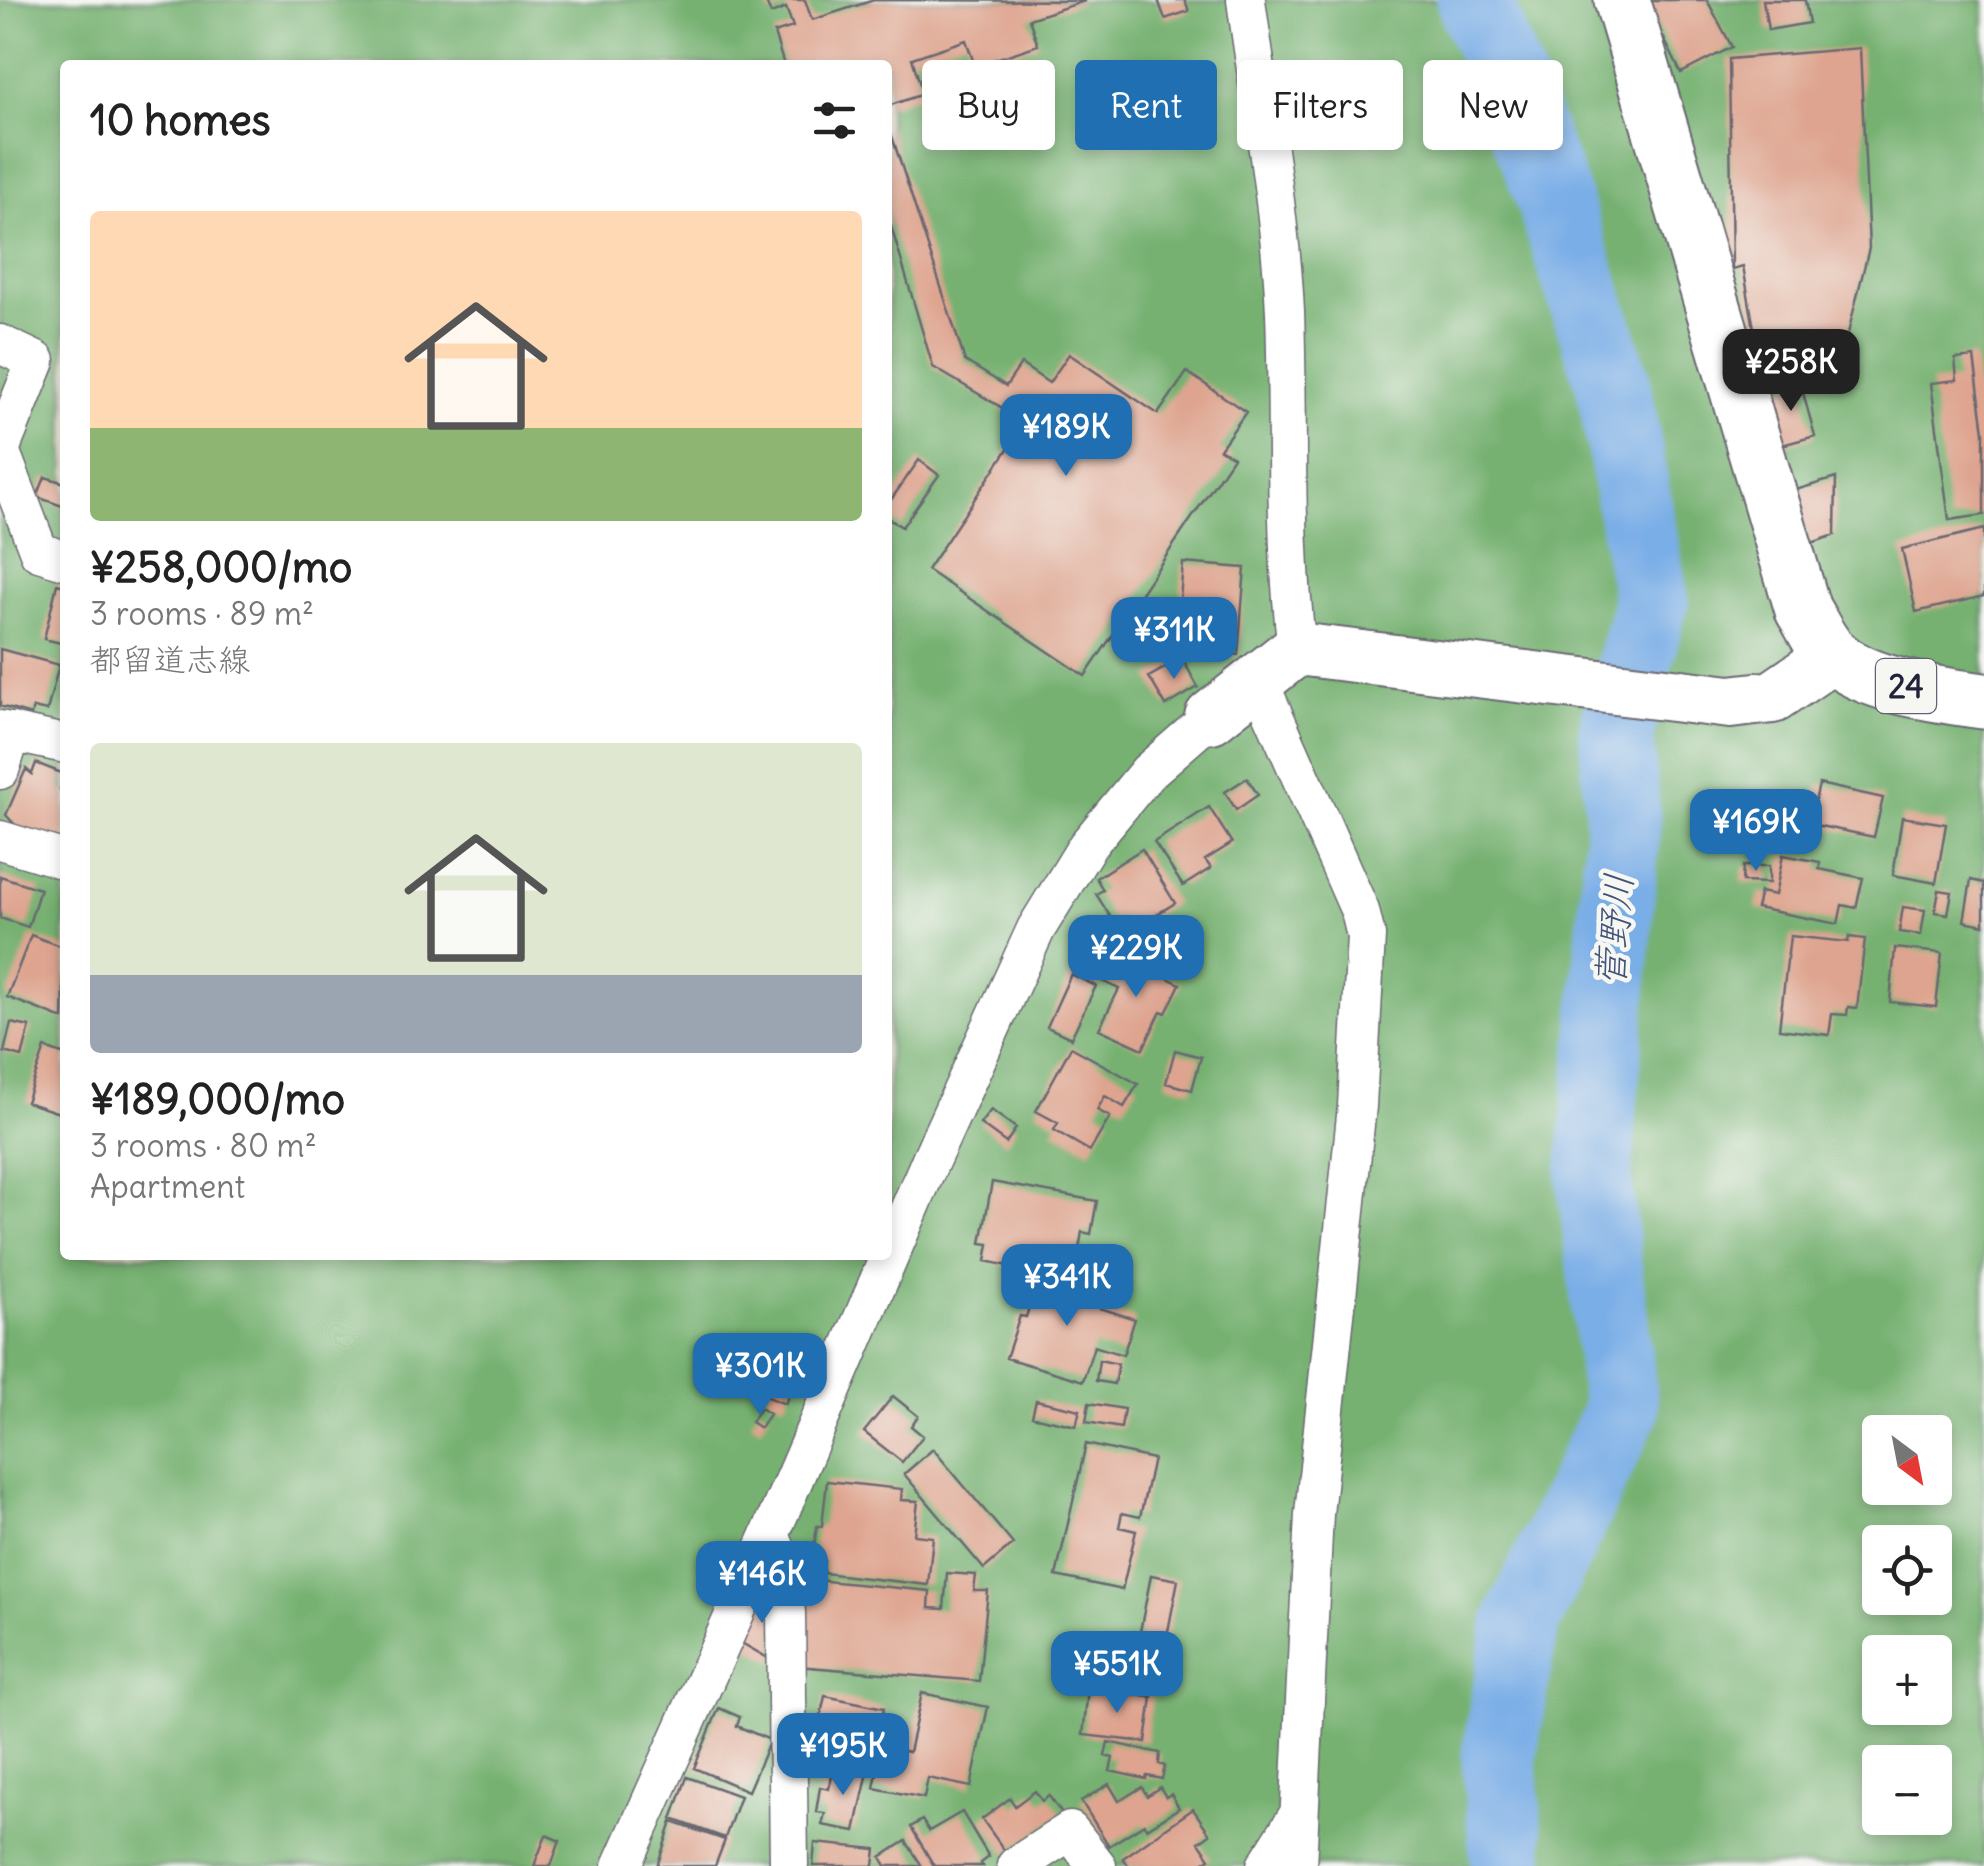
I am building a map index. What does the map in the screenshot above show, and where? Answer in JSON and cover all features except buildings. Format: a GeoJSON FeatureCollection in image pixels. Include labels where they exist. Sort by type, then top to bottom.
{"type":"FeatureCollection","features":[{"type":"Feature","properties":{"kind":"main road","name":"24"},"geometry":{"type":"LineString","coordinates":[[1622,0],[1803,610],[1833,656],[1870,676],[1938,694],[1984,701]]}},
{"type":"Feature","properties":{"kind":"street"},"geometry":{"type":"LineString","coordinates":[[1246,0],[1274,175],[1284,312],[1286,520],[1278,665],[1366,936],[1357,1106],[1314,1514],[1296,1866]]}},
{"type":"Feature","properties":{"kind":"street"},"geometry":{"type":"LineString","coordinates":[[0,344],[36,362],[0,450],[40,552],[60,558]]}},
{"type":"Feature","properties":{"kind":"street"},"geometry":{"type":"LineString","coordinates":[[892,1250],[1036,929],[1088,846],[1136,787],[1211,717],[1278,665],[1730,702],[1773,697],[1833,656]]}},
{"type":"Feature","properties":{"kind":"street"},"geometry":{"type":"LineString","coordinates":[[0,770],[6,731],[60,743]]}},
{"type":"Feature","properties":{"kind":"street"},"geometry":{"type":"LineString","coordinates":[[0,840],[60,858]]}},
{"type":"Feature","properties":{"kind":"street"},"geometry":{"type":"LineString","coordinates":[[622,1866],[888,1260]]}},
{"type":"Feature","properties":{"kind":"street"},"geometry":{"type":"LineString","coordinates":[[770,1535],[782,1563],[786,1612],[789,1866]]}},
{"type":"Feature","properties":{"kind":"street"},"geometry":{"type":"LineString","coordinates":[[1266,1866],[1297,1817]]}},
{"type":"Feature","properties":{"kind":"street"},"geometry":{"type":"LineString","coordinates":[[1016,1866],[1070,1831],[1097,1866]]}},
{"type":"Feature","properties":{"kind":"green space"},"geometry":{"type":"Polygon","coordinates":[[[0,0],[1984,0],[1984,1866],[0,1866],[0,0]]]}},
{"type":"Feature","properties":{"kind":"waterway","name":"菅野川"},"geometry":{"type":"LineString","coordinates":[[1474,0],[1549,186],[1613,382],[1651,601],[1616,732],[1623,821],[1594,1178],[1621,1410],[1522,1621],[1499,1756],[1508,1866]]}}]}
